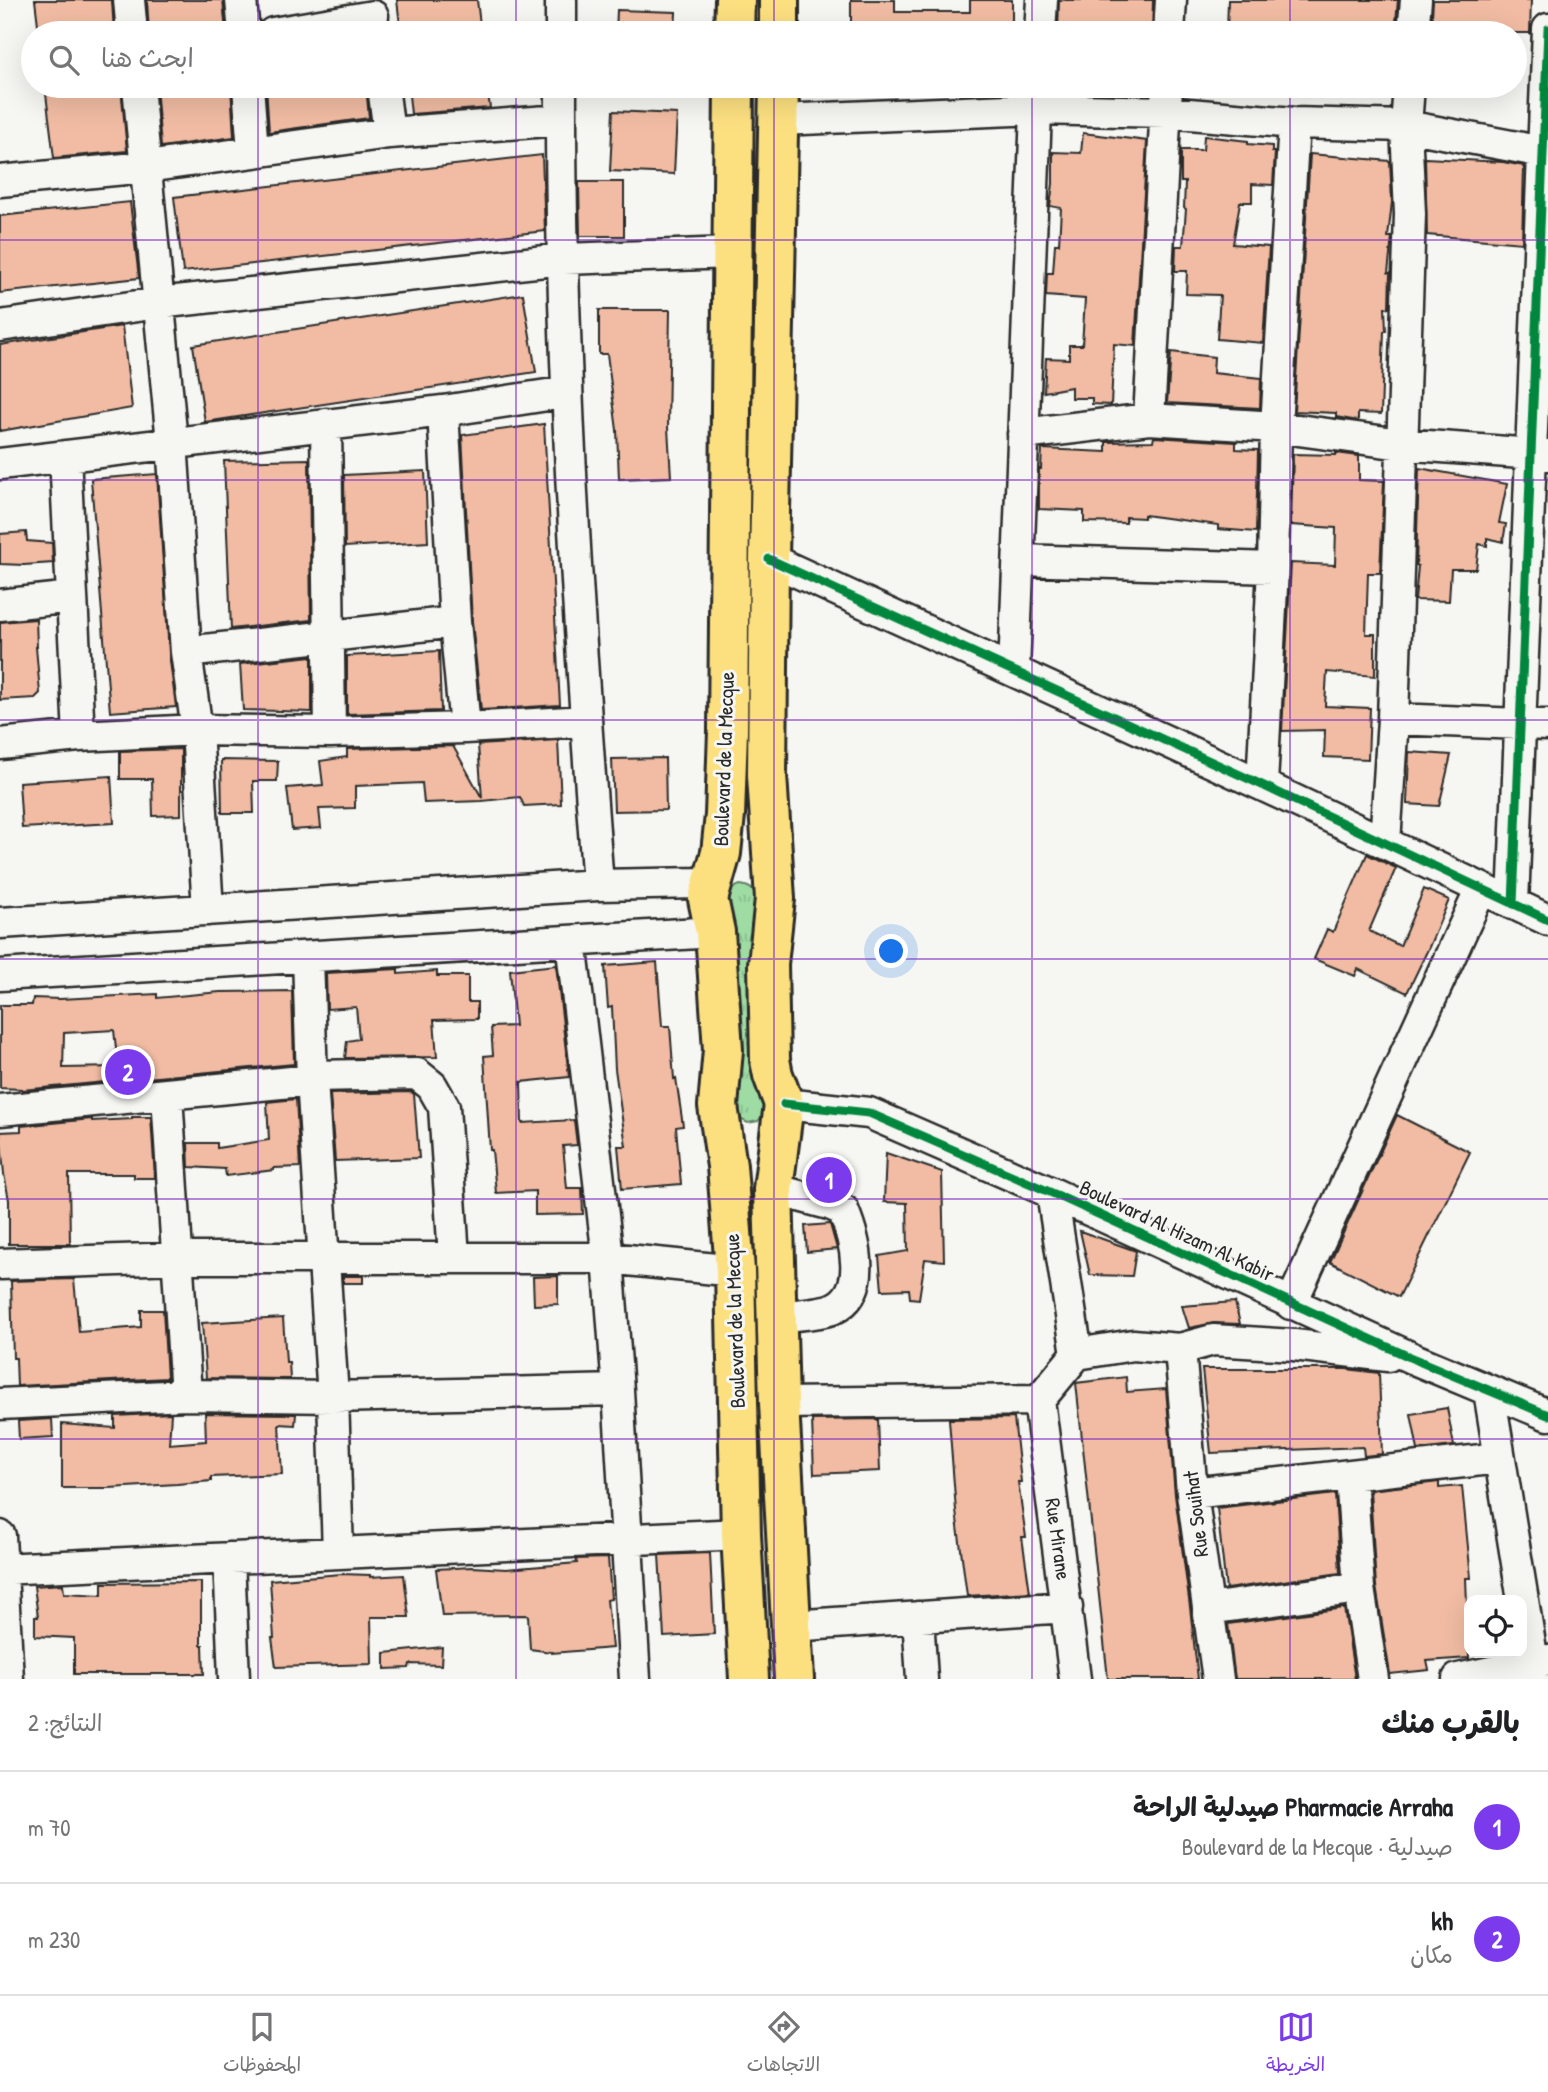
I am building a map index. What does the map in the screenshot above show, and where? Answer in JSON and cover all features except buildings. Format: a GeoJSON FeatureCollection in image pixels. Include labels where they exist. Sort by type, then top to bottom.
{"type":"FeatureCollection","features":[{"type":"Feature","properties":{"kind":"main road"},"geometry":{"type":"LineString","coordinates":[[734,21],[735,0]]}},
{"type":"Feature","properties":{"kind":"main road"},"geometry":{"type":"LineString","coordinates":[[779,0],[779,21]]}},
{"type":"Feature","properties":{"kind":"main road","name":"Boulevard de la Mecque"},"geometry":{"type":"LineString","coordinates":[[734,98],[727,745],[723,840],[708,899],[715,932],[723,1050],[718,1107],[727,1166],[735,1271],[741,1534],[749,1679]]}},
{"type":"Feature","properties":{"kind":"main road","name":"Boulevard de la Mecque"},"geometry":{"type":"LineString","coordinates":[[779,103],[767,775],[775,900],[768,964],[770,1060],[783,1111],[773,1189],[779,1403],[794,1679]]}},
{"type":"Feature","properties":{"kind":"main road"},"geometry":{"type":"LineString","coordinates":[[714,880],[731,867],[751,868],[761,872],[768,880],[775,900]]}},
{"type":"Feature","properties":{"kind":"main road"},"geometry":{"type":"LineString","coordinates":[[720,1118],[734,1135],[757,1139],[776,1128],[783,1111]]}},
{"type":"Feature","properties":{"kind":"street"},"geometry":{"type":"LineString","coordinates":[[129,0],[131,21]]}},
{"type":"Feature","properties":{"kind":"street"},"geometry":{"type":"LineString","coordinates":[[241,0],[243,21]]}},
{"type":"Feature","properties":{"kind":"street"},"geometry":{"type":"LineString","coordinates":[[561,0],[561,21]]}},
{"type":"Feature","properties":{"kind":"street"},"geometry":{"type":"LineString","coordinates":[[1041,21],[1042,0]]}},
{"type":"Feature","properties":{"kind":"street"},"geometry":{"type":"LineString","coordinates":[[1170,21],[1171,0]]}},
{"type":"Feature","properties":{"kind":"street"},"geometry":{"type":"LineString","coordinates":[[1414,21],[1416,0]]}},
{"type":"Feature","properties":{"kind":"street"},"geometry":{"type":"LineString","coordinates":[[344,21],[374,16]]}},
{"type":"Feature","properties":{"kind":"street"},"geometry":{"type":"LineString","coordinates":[[1513,904],[1534,724],[1548,29]]}},
{"type":"Feature","properties":{"kind":"street"},"geometry":{"type":"LineString","coordinates":[[139,98],[172,442],[186,652],[197,730],[208,910]]}},
{"type":"Feature","properties":{"kind":"street"},"geometry":{"type":"LineString","coordinates":[[249,98],[253,151]]}},
{"type":"Feature","properties":{"kind":"street"},"geometry":{"type":"LineString","coordinates":[[385,98],[389,133]]}},
{"type":"Feature","properties":{"kind":"street"},"geometry":{"type":"LineString","coordinates":[[561,98],[567,392],[598,885]]}},
{"type":"Feature","properties":{"kind":"street"},"geometry":{"type":"LineString","coordinates":[[779,103],[993,98]]}},
{"type":"Feature","properties":{"kind":"street"},"geometry":{"type":"LineString","coordinates":[[1014,671],[1036,98]]}},
{"type":"Feature","properties":{"kind":"street"},"geometry":{"type":"LineString","coordinates":[[1102,98],[1167,99],[1294,123],[1406,126],[1545,153]]}},
{"type":"Feature","properties":{"kind":"street"},"geometry":{"type":"LineString","coordinates":[[1385,843],[1393,719],[1410,214],[1406,126],[1408,98]]}},
{"type":"Feature","properties":{"kind":"street"},"geometry":{"type":"LineString","coordinates":[[1149,419],[1167,99]]}},
{"type":"Feature","properties":{"kind":"street"},"geometry":{"type":"LineString","coordinates":[[0,177],[146,167],[389,133],[561,120]]}},
{"type":"Feature","properties":{"kind":"street"},"geometry":{"type":"LineString","coordinates":[[1262,785],[1273,568],[1276,426],[1294,123]]}},
{"type":"Feature","properties":{"kind":"street"},"geometry":{"type":"LineString","coordinates":[[0,326],[158,303],[564,259],[732,253]]}},
{"type":"Feature","properties":{"kind":"street"},"geometry":{"type":"LineString","coordinates":[[0,464],[443,411],[567,392]]}},
{"type":"Feature","properties":{"kind":"street"},"geometry":{"type":"LineString","coordinates":[[443,411],[464,728]]}},
{"type":"Feature","properties":{"kind":"street"},"geometry":{"type":"LineString","coordinates":[[1023,434],[1149,419],[1276,426],[1401,444],[1540,454]]}},
{"type":"Feature","properties":{"kind":"street"},"geometry":{"type":"LineString","coordinates":[[326,424],[330,732]]}},
{"type":"Feature","properties":{"kind":"street"},"geometry":{"type":"LineString","coordinates":[[65,456],[79,736]]}},
{"type":"Feature","properties":{"kind":"street"},"geometry":{"type":"LineString","coordinates":[[769,559],[1262,785],[1548,920]]}},
{"type":"Feature","properties":{"kind":"street"},"geometry":{"type":"LineString","coordinates":[[1018,560],[1273,568]]}},
{"type":"Feature","properties":{"kind":"street"},"geometry":{"type":"LineString","coordinates":[[0,605],[72,597]]}},
{"type":"Feature","properties":{"kind":"street"},"geometry":{"type":"LineString","coordinates":[[186,652],[455,622]]}},
{"type":"Feature","properties":{"kind":"street"},"geometry":{"type":"LineString","coordinates":[[1393,719],[1534,724]]}},
{"type":"Feature","properties":{"kind":"street"},"geometry":{"type":"LineString","coordinates":[[0,744],[79,736],[197,730],[330,732],[586,721]]}},
{"type":"Feature","properties":{"kind":"street"},"geometry":{"type":"LineString","coordinates":[[0,923],[598,885],[685,884],[714,880]]}},
{"type":"Feature","properties":{"kind":"street"},"geometry":{"type":"LineString","coordinates":[[1292,1304],[1481,889]]}},
{"type":"Feature","properties":{"kind":"street"},"geometry":{"type":"LineString","coordinates":[[0,975],[715,932]]}},
{"type":"Feature","properties":{"kind":"street"},"geometry":{"type":"LineString","coordinates":[[571,941],[608,1258],[635,1679]]}},
{"type":"Feature","properties":{"kind":"street"},"geometry":{"type":"LineString","coordinates":[[308,957],[312,1078],[333,1397],[338,1553]]}},
{"type":"Feature","properties":{"kind":"street"},"geometry":{"type":"LineString","coordinates":[[0,1110],[167,1095],[312,1078],[417,1074],[432,1086],[444,1107],[454,1257]]}},
{"type":"Feature","properties":{"kind":"street"},"geometry":{"type":"LineString","coordinates":[[167,1095],[186,1395]]}},
{"type":"Feature","properties":{"kind":"street","name":"Boulevard Al Hizam Al Kabir"},"geometry":{"type":"LineString","coordinates":[[783,1111],[869,1113],[1052,1193],[1413,1359],[1548,1415]]}},
{"type":"Feature","properties":{"kind":"street"},"geometry":{"type":"LineString","coordinates":[[773,1189],[829,1203],[843,1210],[852,1232],[856,1277],[849,1298],[831,1310],[776,1317]]}},
{"type":"Feature","properties":{"kind":"street"},"geometry":{"type":"LineString","coordinates":[[1052,1193],[1077,1354]]}},
{"type":"Feature","properties":{"kind":"street"},"geometry":{"type":"LineString","coordinates":[[0,1264],[179,1258],[608,1258],[735,1271]]}},
{"type":"Feature","properties":{"kind":"street"},"geometry":{"type":"LineString","coordinates":[[779,1403],[1039,1400],[1077,1354],[1133,1345],[1180,1349],[1213,1340],[1294,1345],[1413,1359]]}},
{"type":"Feature","properties":{"kind":"street","name":"Rue Souihat"},"geometry":{"type":"LineString","coordinates":[[1180,1349],[1192,1493],[1218,1679]]}},
{"type":"Feature","properties":{"kind":"street"},"geometry":{"type":"LineString","coordinates":[[0,1405],[186,1395],[333,1397],[618,1390]]}},
{"type":"Feature","properties":{"kind":"street"},"geometry":{"type":"LineString","coordinates":[[1458,1679],[1538,1667],[1489,1391]]}},
{"type":"Feature","properties":{"kind":"street","name":"Rue Mirane"},"geometry":{"type":"LineString","coordinates":[[1039,1400],[1076,1679]]}},
{"type":"Feature","properties":{"kind":"street"},"geometry":{"type":"LineString","coordinates":[[1192,1493],[1499,1458]]}},
{"type":"Feature","properties":{"kind":"street"},"geometry":{"type":"LineString","coordinates":[[1351,1476],[1359,1588],[1373,1679]]}},
{"type":"Feature","properties":{"kind":"street"},"geometry":{"type":"LineString","coordinates":[[1,1569],[741,1534]]}},
{"type":"Feature","properties":{"kind":"street"},"geometry":{"type":"LineString","coordinates":[[0,1536],[8,1679]]}},
{"type":"Feature","properties":{"kind":"street"},"geometry":{"type":"LineString","coordinates":[[229,1558],[234,1679]]}},
{"type":"Feature","properties":{"kind":"street"},"geometry":{"type":"LineString","coordinates":[[1208,1609],[1359,1588]]}},
{"type":"Feature","properties":{"kind":"street"},"geometry":{"type":"LineString","coordinates":[[791,1626],[1067,1607]]}},
{"type":"Feature","properties":{"kind":"street"},"geometry":{"type":"LineString","coordinates":[[918,1617],[922,1679]]}},
{"type":"Feature","properties":{"kind":"green space"},"geometry":{"type":"Polygon","coordinates":[[[740,885],[753,890],[756,895],[751,926],[755,1086],[765,1101],[765,1112],[758,1121],[748,1123],[735,1114],[738,1087],[735,928],[726,902],[731,889],[740,885]]]}},
{"type":"Feature","properties":{"kind":"cycle path"},"geometry":{"type":"LineString","coordinates":[[1513,904],[1548,29]]}},
{"type":"Feature","properties":{"kind":"cycle path"},"geometry":{"type":"LineString","coordinates":[[769,559],[1262,785],[1548,920]]}},
{"type":"Feature","properties":{"kind":"cycle path"},"geometry":{"type":"LineString","coordinates":[[784,1104],[869,1113],[1052,1193],[1414,1359],[1548,1415]]}},
{"type":"Feature","properties":{"kind":"place","name":"kh"},"geometry":{"type":"Point","coordinates":[128,1072]}},
{"type":"Feature","properties":{"kind":"place","name":"Pharmacie Arraha صيدلية الراحة"},"geometry":{"type":"Point","coordinates":[829,1180]}}]}
